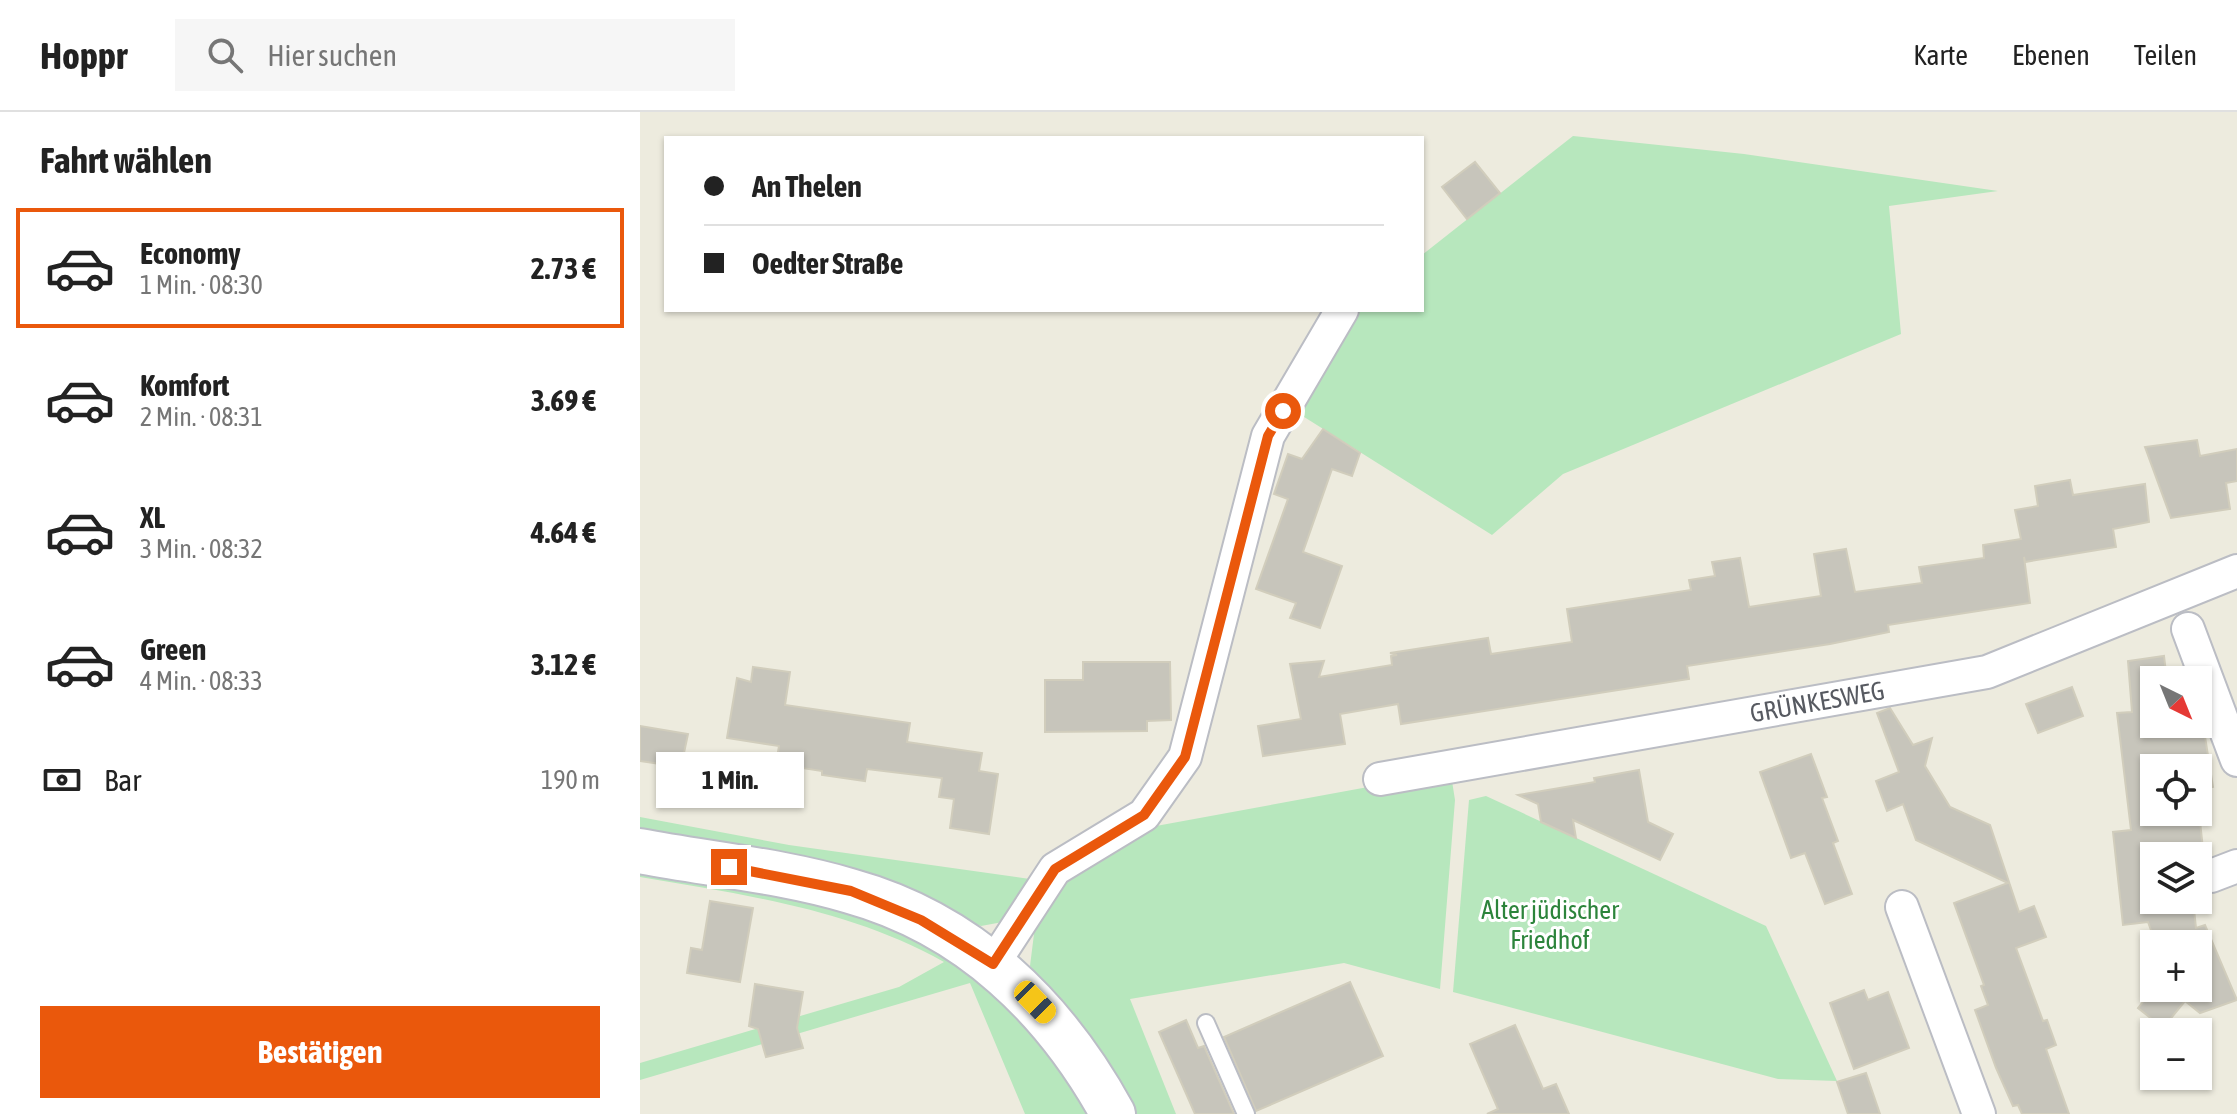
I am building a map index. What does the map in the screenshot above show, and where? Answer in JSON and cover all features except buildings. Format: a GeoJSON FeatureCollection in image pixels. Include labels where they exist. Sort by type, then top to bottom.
{"type":"FeatureCollection","features":[{"type":"Feature","properties":{"kind":"main road"},"geometry":{"type":"LineString","coordinates":[[640,851],[851,891],[921,920],[993,964],[1023,990],[1073,1046],[1113,1114]]}},
{"type":"Feature","properties":{"kind":"street"},"geometry":{"type":"LineString","coordinates":[[993,964],[1055,869],[1144,815],[1185,757],[1268,436],[1341,312]]}},
{"type":"Feature","properties":{"kind":"street","name":"GRÜNKESWEG"},"geometry":{"type":"LineString","coordinates":[[1380,779],[1987,672],[2237,571]]}},
{"type":"Feature","properties":{"kind":"street"},"geometry":{"type":"LineString","coordinates":[[2188,629],[2237,760]]}},
{"type":"Feature","properties":{"kind":"street"},"geometry":{"type":"LineString","coordinates":[[1902,907],[1979,1114]]}},
{"type":"Feature","properties":{"kind":"lane"},"geometry":{"type":"LineString","coordinates":[[1206,1023],[1246,1114]]}},
{"type":"Feature","properties":{"kind":"green space"},"geometry":{"type":"Polygon","coordinates":[[[1573,136],[1744,154],[1998,191],[1889,206],[1901,334],[1563,474],[1492,535],[1293,410],[1355,312],[1424,312],[1424,253],[1573,136]]]}},
{"type":"Feature","properties":{"kind":"green space"},"geometry":{"type":"Polygon","coordinates":[[[1439,774],[1452,781],[1455,800],[1440,989],[1344,963],[1130,999],[1176,1114],[1130,1114],[1113,1075],[1030,966],[1037,910],[1077,873],[1156,826],[1439,774]]]}},
{"type":"Feature","properties":{"kind":"green space","name":"Alter jüdischer Friedhof"},"geometry":{"type":"Polygon","coordinates":[[[1486,796],[1766,926],[1837,1081],[1778,1079],[1453,992],[1469,800],[1486,796]]]}},
{"type":"Feature","properties":{"kind":"green space"},"geometry":{"type":"Polygon","coordinates":[[[640,817],[789,845],[1037,880],[1008,921],[981,926],[833,868],[640,835],[640,817]]]}},
{"type":"Feature","properties":{"kind":"green space"},"geometry":{"type":"Polygon","coordinates":[[[640,869],[791,897],[841,910],[889,927],[935,949],[978,976],[1017,1009],[1047,1046],[1091,1114],[1025,1114],[970,983],[640,1080],[640,1063],[899,987],[944,962],[872,929],[834,917],[758,898],[640,877],[640,869]]]}},
{"type":"Feature","properties":{"kind":"route"},"geometry":{"type":"LineString","coordinates":[[729,867],[851,891],[891,905],[960,940],[993,964],[1055,869],[1144,815],[1185,757],[1268,436],[1283,411]]}}]}
